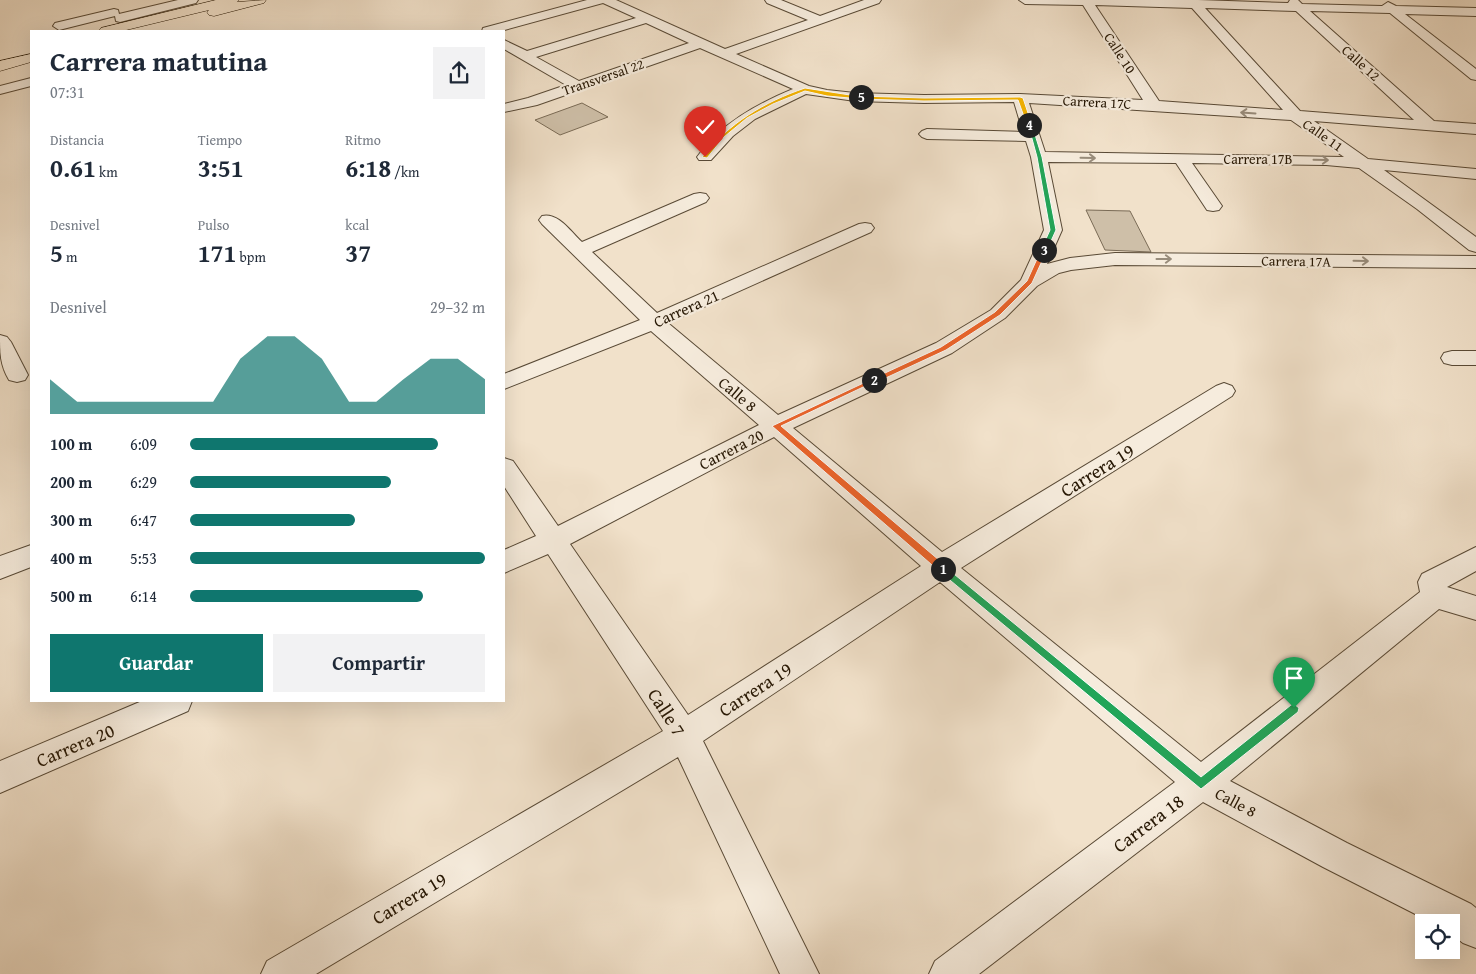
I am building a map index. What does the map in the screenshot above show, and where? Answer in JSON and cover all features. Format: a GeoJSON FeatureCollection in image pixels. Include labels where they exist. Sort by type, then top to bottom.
{"type":"FeatureCollection","features":[{"type":"Feature","properties":{"kind":"main road"},"geometry":{"type":"LineString","coordinates":[[107,30],[123,16],[232,0]]}},
{"type":"Feature","properties":{"kind":"main road"},"geometry":{"type":"LineString","coordinates":[[123,16],[259,0]]}},
{"type":"Feature","properties":{"kind":"main road"},"geometry":{"type":"LineString","coordinates":[[0,58],[30,50]]}},
{"type":"Feature","properties":{"kind":"street"},"geometry":{"type":"LineString","coordinates":[[59,26],[123,16],[192,0]]}},
{"type":"Feature","properties":{"kind":"street"},"geometry":{"type":"LineString","coordinates":[[492,30],[600,0]]}},
{"type":"Feature","properties":{"kind":"street","name":"Carrera 17C"},"geometry":{"type":"LineString","coordinates":[[606,0],[805,89],[855,97],[924,100],[1020,98],[1476,129]]}},
{"type":"Feature","properties":{"kind":"street"},"geometry":{"type":"LineString","coordinates":[[771,0],[819,20]]}},
{"type":"Feature","properties":{"kind":"street"},"geometry":{"type":"LineString","coordinates":[[724,54],[875,0]]}},
{"type":"Feature","properties":{"kind":"street"},"geometry":{"type":"LineString","coordinates":[[1025,0],[1295,4],[1392,10],[1476,12]]}},
{"type":"Feature","properties":{"kind":"street"},"geometry":{"type":"LineString","coordinates":[[1380,0],[1476,76]]}},
{"type":"Feature","properties":{"kind":"street","name":"Calle 10"},"geometry":{"type":"LineString","coordinates":[[1086,1],[1154,106]]}},
{"type":"Feature","properties":{"kind":"street","name":"Calle 11"},"geometry":{"type":"LineString","coordinates":[[1194,2],[1296,116],[1431,211],[1476,246]]}},
{"type":"Feature","properties":{"kind":"street","name":"Calle 12"},"geometry":{"type":"LineString","coordinates":[[1295,4],[1431,127]]}},
{"type":"Feature","properties":{"kind":"street"},"geometry":{"type":"LineString","coordinates":[[526,56],[647,19]]}},
{"type":"Feature","properties":{"kind":"street","name":"Transversal 22"},"geometry":{"type":"LineString","coordinates":[[505,108],[518,106],[702,43]]}},
{"type":"Feature","properties":{"kind":"street"},"geometry":{"type":"LineString","coordinates":[[505,45],[578,86]]}},
{"type":"Feature","properties":{"kind":"street"},"geometry":{"type":"LineString","coordinates":[[0,73],[17,63],[30,79]]}},
{"type":"Feature","properties":{"kind":"street"},"geometry":{"type":"LineString","coordinates":[[0,90],[30,80]]}},
{"type":"Feature","properties":{"kind":"street"},"geometry":{"type":"LineString","coordinates":[[705,157],[722,136],[746,117],[772,103],[805,89]]}},
{"type":"Feature","properties":{"kind":"street"},"geometry":{"type":"LineString","coordinates":[[1020,98],[1040,157],[1053,230],[1030,282]]}},
{"type":"Feature","properties":{"kind":"street"},"geometry":{"type":"LineString","coordinates":[[927,134],[1034,137]]}},
{"type":"Feature","properties":{"kind":"street","name":"Carrera 17B"},"geometry":{"type":"LineString","coordinates":[[1040,157],[1326,160],[1476,174]]}},
{"type":"Feature","properties":{"kind":"street"},"geometry":{"type":"LineString","coordinates":[[1181,159],[1213,206]]}},
{"type":"Feature","properties":{"kind":"street"},"geometry":{"type":"LineString","coordinates":[[580,250],[700,198]]}},
{"type":"Feature","properties":{"kind":"street","name":"Calle 8"},"geometry":{"type":"LineString","coordinates":[[548,220],[654,322],[941,567],[1201,783],[1335,856],[1458,917],[1476,930]]}},
{"type":"Feature","properties":{"kind":"street","name":"Carrera 21"},"geometry":{"type":"LineString","coordinates":[[505,382],[654,322],[865,228]]}},
{"type":"Feature","properties":{"kind":"street","name":"Carrera 17A"},"geometry":{"type":"LineString","coordinates":[[1053,230],[1069,246],[1095,256],[1115,259]]}},
{"type":"Feature","properties":{"kind":"street","name":"Carrera 17A"},"geometry":{"type":"LineString","coordinates":[[1030,282],[1052,269],[1070,264],[1115,259],[1476,262]]}},
{"type":"Feature","properties":{"kind":"street","name":"Carrera 20"},"geometry":{"type":"LineString","coordinates":[[505,562],[552,541],[776,426],[944,348],[998,314],[1030,282]]}},
{"type":"Feature","properties":{"kind":"street"},"geometry":{"type":"LineString","coordinates":[[0,342],[18,375]]}},
{"type":"Feature","properties":{"kind":"street"},"geometry":{"type":"LineString","coordinates":[[1452,358],[1476,358]]}},
{"type":"Feature","properties":{"kind":"street","name":"Carrera 19"},"geometry":{"type":"LineString","coordinates":[[280,974],[684,736],[941,567],[1224,391]]}},
{"type":"Feature","properties":{"kind":"street","name":"Calle 7"},"geometry":{"type":"LineString","coordinates":[[505,469],[684,736],[800,974]]}},
{"type":"Feature","properties":{"kind":"street"},"geometry":{"type":"LineString","coordinates":[[0,568],[30,556]]}},
{"type":"Feature","properties":{"kind":"street"},"geometry":{"type":"LineString","coordinates":[[1476,558],[1432,582],[1435,596],[1476,608]]}},
{"type":"Feature","properties":{"kind":"street","name":"Carrera 18"},"geometry":{"type":"LineString","coordinates":[[948,974],[1201,783],[1435,596]]}},
{"type":"Feature","properties":{"kind":"street","name":"Carrera 20"},"geometry":{"type":"LineString","coordinates":[[0,777],[175,702]]}},
{"type":"Feature","properties":{"kind":"shaded area"},"geometry":{"type":"Polygon","coordinates":[[[582,103],[608,117],[560,135],[535,120],[582,103]]]}},
{"type":"Feature","properties":{"kind":"shaded area"},"geometry":{"type":"Polygon","coordinates":[[[1086,210],[1130,211],[1151,252],[1105,250],[1086,210]]]}},
{"type":"Feature","properties":{"kind":"route"},"geometry":{"type":"LineString","coordinates":[[705,157],[722,136],[746,117],[772,103],[805,89],[855,97],[924,100],[1020,98],[1040,157],[1053,230],[1030,282],[998,314],[944,348],[776,426],[941,567],[1201,783],[1294,708]]}}]}
